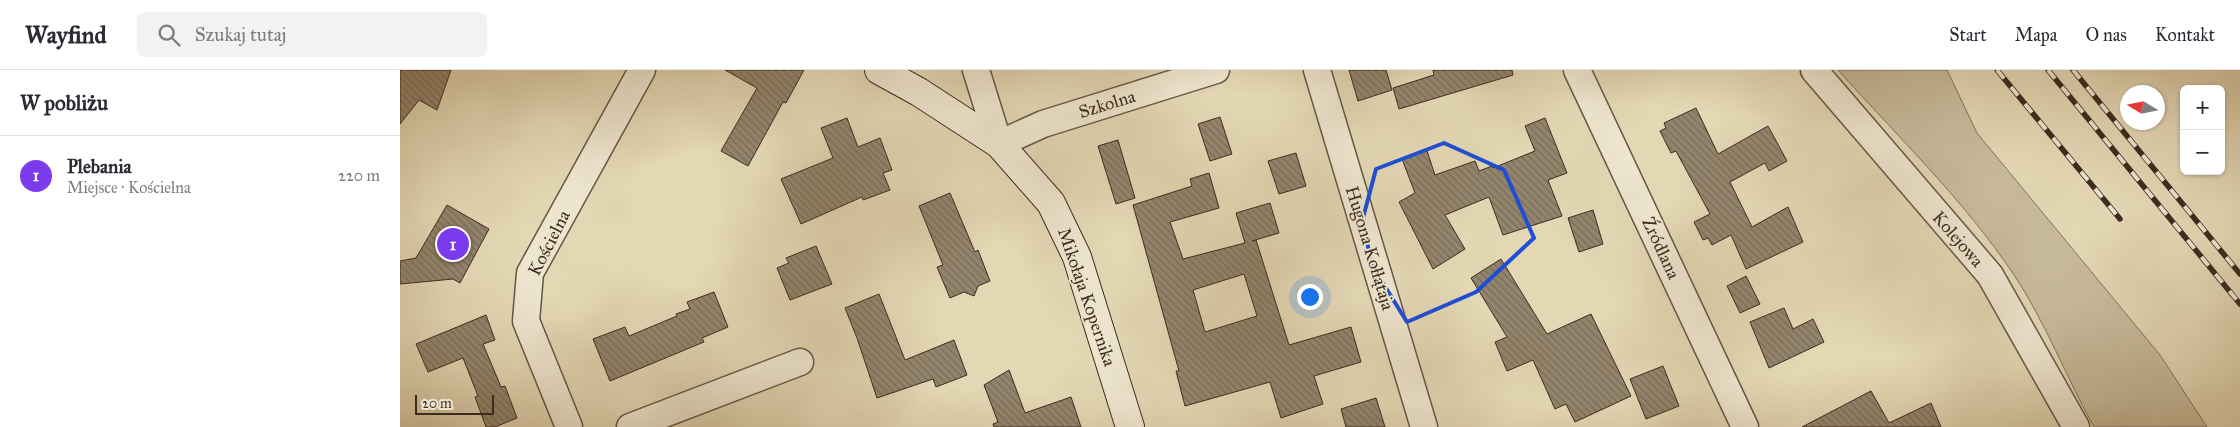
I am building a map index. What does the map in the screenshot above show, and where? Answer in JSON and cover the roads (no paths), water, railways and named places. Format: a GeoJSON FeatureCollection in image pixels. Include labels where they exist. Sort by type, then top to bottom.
{"type":"FeatureCollection","features":[{"type":"Feature","properties":{"kind":"street","name":"Kościelna"},"geometry":{"type":"LineString","coordinates":[[569,427],[526,321],[530,273],[642,70]]}},
{"type":"Feature","properties":{"kind":"street"},"geometry":{"type":"LineString","coordinates":[[880,70],[919,92],[999,144]]}},
{"type":"Feature","properties":{"kind":"street","name":"Mikołaja Kopernika"},"geometry":{"type":"LineString","coordinates":[[976,70],[999,144],[1051,204],[1071,243],[1090,295],[1130,427]]}},
{"type":"Feature","properties":{"kind":"street","name":"Szkolna"},"geometry":{"type":"LineString","coordinates":[[999,144],[1043,124],[1216,70]]}},
{"type":"Feature","properties":{"kind":"street","name":"Hugona Kołłątaja"},"geometry":{"type":"LineString","coordinates":[[1317,70],[1424,427]]}},
{"type":"Feature","properties":{"kind":"street","name":"Źródlana"},"geometry":{"type":"LineString","coordinates":[[1577,70],[1745,427]]}},
{"type":"Feature","properties":{"kind":"street","name":"Kolejowa"},"geometry":{"type":"LineString","coordinates":[[1814,70],[1990,275],[2076,427]]}},
{"type":"Feature","properties":{"kind":"street"},"geometry":{"type":"LineString","coordinates":[[630,427],[800,362]]}},
{"type":"Feature","properties":{"kind":"railway"},"geometry":{"type":"LineString","coordinates":[[1997,70],[2120,219]]}},
{"type":"Feature","properties":{"kind":"railway"},"geometry":{"type":"LineString","coordinates":[[2048,70],[2240,304]]}},
{"type":"Feature","properties":{"kind":"railway"},"geometry":{"type":"LineString","coordinates":[[2073,70],[2240,274]]}},
{"type":"Feature","properties":{"kind":"place","name":"Plebania"},"geometry":{"type":"Point","coordinates":[453,244]}}]}
